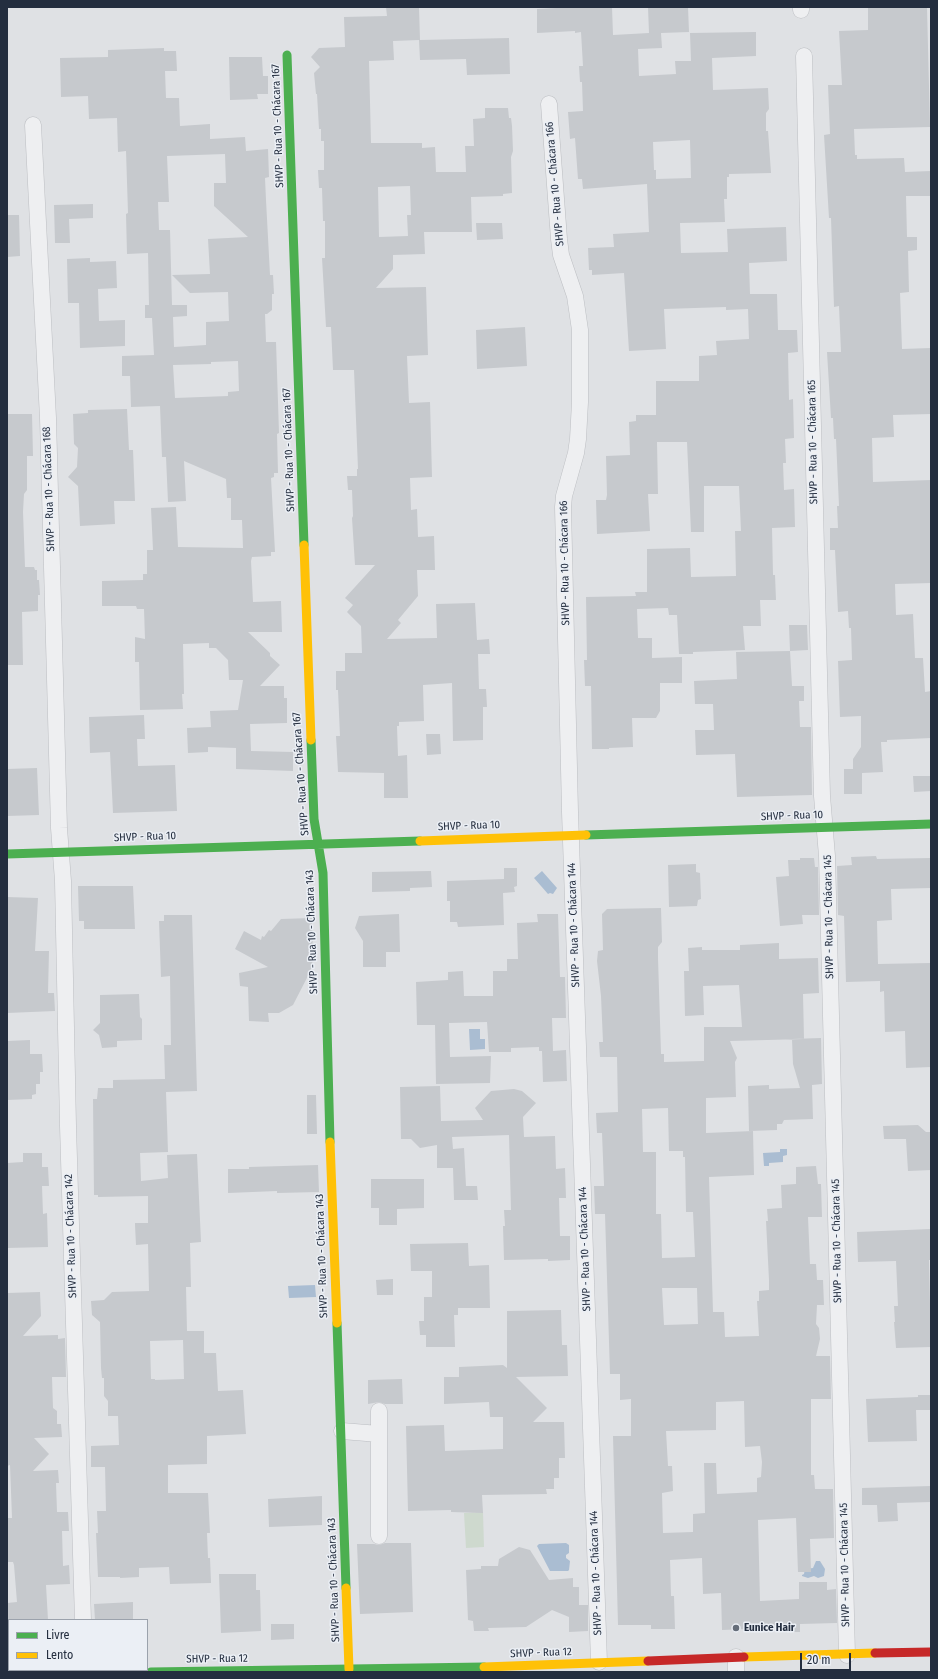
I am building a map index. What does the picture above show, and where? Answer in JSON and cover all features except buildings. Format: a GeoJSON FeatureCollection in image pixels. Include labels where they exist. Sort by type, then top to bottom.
{"type":"FeatureCollection","features":[{"type":"Feature","properties":{"kind":"street","name":"SHVP - Rua 10 - Chácara 167"},"geometry":{"type":"LineString","coordinates":[[287,55],[309,701],[314,819],[318,843]]}},
{"type":"Feature","properties":{"kind":"street","name":"SHVP - Rua 10 - Chácara 165"},"geometry":{"type":"LineString","coordinates":[[804,56],[822,796],[825,827]]}},
{"type":"Feature","properties":{"kind":"street","name":"SHVP - Rua 10 - Chácara 166"},"geometry":{"type":"LineString","coordinates":[[549,104],[561,255],[575,296],[580,330],[580,402],[578,439],[576,453],[564,496],[563,507],[571,835]]}},
{"type":"Feature","properties":{"kind":"street","name":"SHVP - Rua 10 - Chácara 168"},"geometry":{"type":"LineString","coordinates":[[33,125],[48,418],[59,828],[61,852]]}},
{"type":"Feature","properties":{"kind":"street","name":"SHVP - Rua 10"},"geometry":{"type":"LineString","coordinates":[[7,854],[931,824]]}},
{"type":"Feature","properties":{"kind":"street","name":"SHVP - Rua 10 - Chácara 145"},"geometry":{"type":"LineString","coordinates":[[825,827],[847,1655]]}},
{"type":"Feature","properties":{"kind":"street","name":"SHVP - Rua 10 - Chácara 144"},"geometry":{"type":"LineString","coordinates":[[571,835],[599,1662]]}},
{"type":"Feature","properties":{"kind":"street","name":"SHVP - Rua 10 - Chácara 143"},"geometry":{"type":"LineString","coordinates":[[318,843],[323,874],[330,1147],[342,1431],[349,1669]]}},
{"type":"Feature","properties":{"kind":"street","name":"SHVP - Rua 10 - Chácara 142"},"geometry":{"type":"LineString","coordinates":[[61,852],[77,1462],[83,1619]]}},
{"type":"Feature","properties":{"kind":"street"},"geometry":{"type":"LineString","coordinates":[[379,1410],[379,1536]]}},
{"type":"Feature","properties":{"kind":"street"},"geometry":{"type":"LineString","coordinates":[[342,1431],[379,1434]]}},
{"type":"Feature","properties":{"kind":"street","name":"SHVP - Rua 12"},"geometry":{"type":"LineString","coordinates":[[151,1672],[581,1668],[599,1662],[736,1664],[847,1655],[931,1652]]}},
{"type":"Feature","properties":{"kind":"shaded area"},"geometry":{"type":"Polygon","coordinates":[[[483,1512],[484,1547],[466,1548],[464,1513],[483,1512]]]}},
{"type":"Feature","properties":{"kind":"water"},"geometry":{"type":"Polygon","coordinates":[[[542,871],[557,888],[553,894],[548,894],[534,878],[542,871]]]}},
{"type":"Feature","properties":{"kind":"water"},"geometry":{"type":"Polygon","coordinates":[[[469,1029],[480,1029],[480,1039],[485,1039],[485,1049],[470,1050],[469,1029]]]}},
{"type":"Feature","properties":{"kind":"water"},"geometry":{"type":"Polygon","coordinates":[[[780,1149],[787,1149],[787,1155],[783,1156],[783,1162],[769,1163],[769,1166],[764,1166],[763,1153],[780,1152],[780,1149]]]}},
{"type":"Feature","properties":{"kind":"water"},"geometry":{"type":"Polygon","coordinates":[[[315,1285],[316,1297],[289,1298],[288,1286],[315,1285]]]}},
{"type":"Feature","properties":{"kind":"water"},"geometry":{"type":"Polygon","coordinates":[[[566,1543],[569,1545],[569,1553],[566,1555],[566,1558],[570,1561],[569,1570],[550,1571],[537,1546],[539,1544],[566,1543]]]}},
{"type":"Feature","properties":{"kind":"water"},"geometry":{"type":"Polygon","coordinates":[[[816,1561],[820,1561],[825,1569],[824,1576],[818,1578],[814,1576],[808,1578],[802,1576],[805,1569],[813,1568],[816,1561]]]}},
{"type":"Feature","properties":{"kind":"traffic: fast"},"geometry":{"type":"LineString","coordinates":[[287,55],[304,545]]}},
{"type":"Feature","properties":{"kind":"traffic: fast"},"geometry":{"type":"LineString","coordinates":[[311,740],[314,819],[323,873],[330,1142]]}},
{"type":"Feature","properties":{"kind":"traffic: fast"},"geometry":{"type":"LineString","coordinates":[[586,835],[931,824]]}},
{"type":"Feature","properties":{"kind":"traffic: fast"},"geometry":{"type":"LineString","coordinates":[[7,854],[420,841]]}},
{"type":"Feature","properties":{"kind":"traffic: fast"},"geometry":{"type":"LineString","coordinates":[[337,1323],[346,1588]]}},
{"type":"Feature","properties":{"kind":"traffic: fast"},"geometry":{"type":"LineString","coordinates":[[151,1672],[484,1667]]}},
{"type":"Feature","properties":{"kind":"traffic: slow"},"geometry":{"type":"LineString","coordinates":[[304,545],[311,740]]}},
{"type":"Feature","properties":{"kind":"traffic: slow"},"geometry":{"type":"LineString","coordinates":[[420,841],[586,835]]}},
{"type":"Feature","properties":{"kind":"traffic: slow"},"geometry":{"type":"LineString","coordinates":[[330,1142],[337,1323]]}},
{"type":"Feature","properties":{"kind":"traffic: slow"},"geometry":{"type":"LineString","coordinates":[[346,1588],[349,1669]]}},
{"type":"Feature","properties":{"kind":"traffic: slow"},"geometry":{"type":"LineString","coordinates":[[744,1657],[875,1653]]}},
{"type":"Feature","properties":{"kind":"traffic: slow"},"geometry":{"type":"LineString","coordinates":[[484,1667],[648,1661]]}},
{"type":"Feature","properties":{"kind":"traffic: jam"},"geometry":{"type":"LineString","coordinates":[[875,1653],[931,1652]]}},
{"type":"Feature","properties":{"kind":"traffic: jam"},"geometry":{"type":"LineString","coordinates":[[648,1661],[744,1657]]}},
{"type":"Feature","properties":{"kind":"place","name":"Eunice Hair"},"geometry":{"type":"Point","coordinates":[736,1628]}}]}
